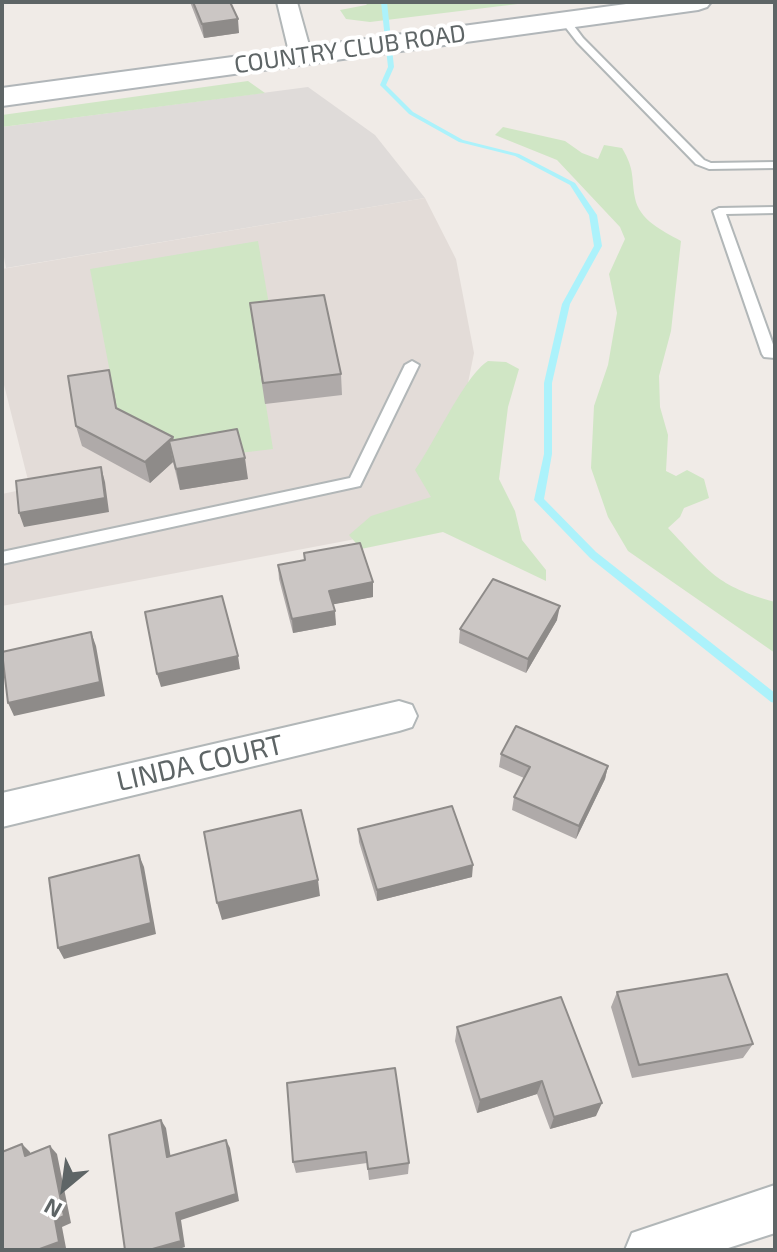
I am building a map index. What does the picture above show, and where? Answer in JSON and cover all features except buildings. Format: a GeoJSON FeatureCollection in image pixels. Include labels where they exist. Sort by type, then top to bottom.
{"type":"FeatureCollection","features":[{"type":"Feature","properties":{"kind":"main road","name":"COUNTRY CLUB ROAD"},"geometry":{"type":"LineString","coordinates":[[2,97],[565,20],[642,6],[698,2]]}},
{"type":"Feature","properties":{"kind":"street"},"geometry":{"type":"LineString","coordinates":[[287,2],[315,54]]}},
{"type":"Feature","properties":{"kind":"street","name":"LINDA COURT"},"geometry":{"type":"LineString","coordinates":[[2,810],[399,716]]}},
{"type":"Feature","properties":{"kind":"street"},"geometry":{"type":"LineString","coordinates":[[649,1250],[775,1209]]}},
{"type":"Feature","properties":{"kind":"lane"},"geometry":{"type":"LineString","coordinates":[[565,20],[580,40],[700,162],[709,166],[775,165]]}},
{"type":"Feature","properties":{"kind":"lane"},"geometry":{"type":"LineString","coordinates":[[775,210],[719,211],[769,354],[775,354]]}},
{"type":"Feature","properties":{"kind":"lane"},"geometry":{"type":"LineString","coordinates":[[2,558],[355,482],[412,365]]}},
{"type":"Feature","properties":{"kind":"shaded area"},"geometry":{"type":"Polygon","coordinates":[[[308,87],[375,135],[425,198],[6,268],[2,247],[2,127],[308,87]]]}},
{"type":"Feature","properties":{"kind":"shaded area"},"geometry":{"type":"Polygon","coordinates":[[[425,198],[456,259],[474,353],[440,523],[2,606],[2,494],[30,488],[2,377],[2,269],[425,198]]]}},
{"type":"Feature","properties":{"kind":"green space"},"geometry":{"type":"Polygon","coordinates":[[[369,2],[534,2],[370,22],[346,19],[340,10],[369,2]]]}},
{"type":"Feature","properties":{"kind":"green space"},"geometry":{"type":"Polygon","coordinates":[[[248,81],[265,93],[2,127],[2,115],[248,81]]]}},
{"type":"Feature","properties":{"kind":"green space"},"geometry":{"type":"Polygon","coordinates":[[[503,127],[565,141],[598,159],[604,145],[622,148],[631,168],[635,198],[641,213],[681,241],[671,331],[659,376],[660,407],[668,435],[666,471],[676,476],[687,470],[704,479],[709,498],[684,508],[680,517],[668,528],[726,583],[775,602],[775,653],[628,551],[608,517],[591,468],[594,406],[608,365],[617,313],[609,274],[625,239],[620,227],[557,160],[495,135],[503,127]]]}},
{"type":"Feature","properties":{"kind":"green space"},"geometry":{"type":"Polygon","coordinates":[[[258,241],[272,322],[253,324],[273,449],[181,460],[121,429],[90,269],[258,241]]]}},
{"type":"Feature","properties":{"kind":"green space"},"geometry":{"type":"Polygon","coordinates":[[[488,361],[506,362],[519,369],[508,407],[499,479],[515,511],[522,540],[546,570],[546,581],[443,532],[361,549],[349,535],[371,516],[431,497],[415,470],[470,380],[488,361]]]}},
{"type":"Feature","properties":{"kind":"waterway"},"geometry":{"type":"LineString","coordinates":[[384,2],[391,67],[383,85],[411,113],[461,141],[517,155],[573,184],[593,215],[598,246],[566,304],[548,383],[548,454],[539,500],[593,555],[775,699]]}}]}
